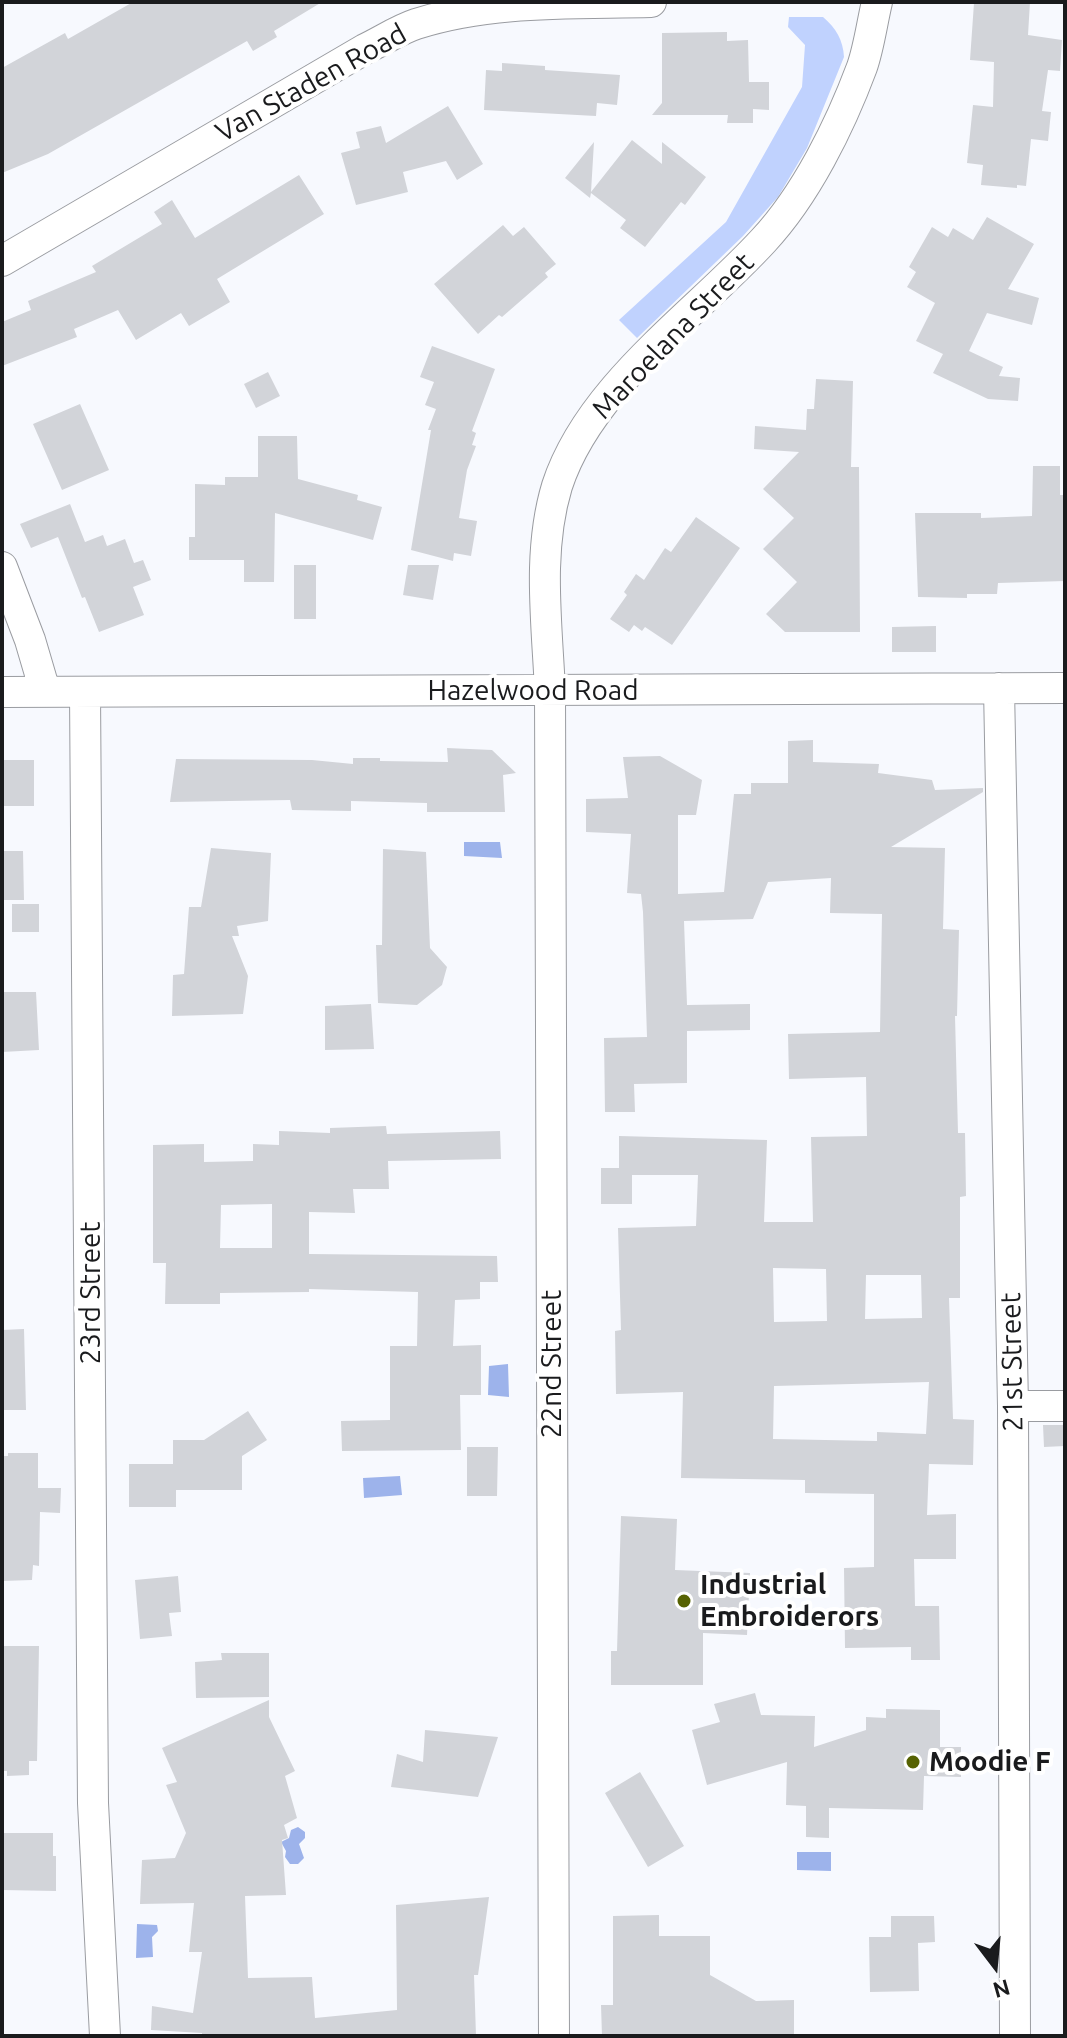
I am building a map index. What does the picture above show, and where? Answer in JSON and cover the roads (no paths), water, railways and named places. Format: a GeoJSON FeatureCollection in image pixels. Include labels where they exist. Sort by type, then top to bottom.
{"type":"FeatureCollection","features":[{"type":"Feature","properties":{"kind":"street","name":"Van Staden Road"},"geometry":{"type":"LineString","coordinates":[[2,261],[365,49],[413,25],[466,11],[522,5],[651,2]]}},
{"type":"Feature","properties":{"kind":"street","name":"Maroelana Street"},"geometry":{"type":"LineString","coordinates":[[550,691],[544,574],[547,523],[558,482],[583,431],[618,386],[765,239],[803,189],[863,65],[877,2]]}},
{"type":"Feature","properties":{"kind":"street"},"geometry":{"type":"LineString","coordinates":[[2,567],[30,640],[45,691]]}},
{"type":"Feature","properties":{"kind":"street","name":"21st Street"},"geometry":{"type":"LineString","coordinates":[[999,688],[1013,1406],[1015,2036]]}},
{"type":"Feature","properties":{"kind":"street","name":"Hazelwood Road"},"geometry":{"type":"LineString","coordinates":[[2,692],[1065,688]]}},
{"type":"Feature","properties":{"kind":"street","name":"22nd Street"},"geometry":{"type":"LineString","coordinates":[[550,691],[554,2036]]}},
{"type":"Feature","properties":{"kind":"street","name":"23rd Street"},"geometry":{"type":"LineString","coordinates":[[85,692],[93,1803],[105,2036]]}},
{"type":"Feature","properties":{"kind":"street"},"geometry":{"type":"LineString","coordinates":[[1013,1406],[1065,1406]]}},
{"type":"Feature","properties":{"kind":"street","name":"23rd Street"},"geometry":{"type":"LineString","coordinates":[[85,2036],[97,1894]]}},
{"type":"Feature","properties":{"kind":"place","name":"Industrial Embroiderors"},"geometry":{"type":"Point","coordinates":[684,1601]}},
{"type":"Feature","properties":{"kind":"place","name":"Moodie F"},"geometry":{"type":"Point","coordinates":[913,1762]}}]}
